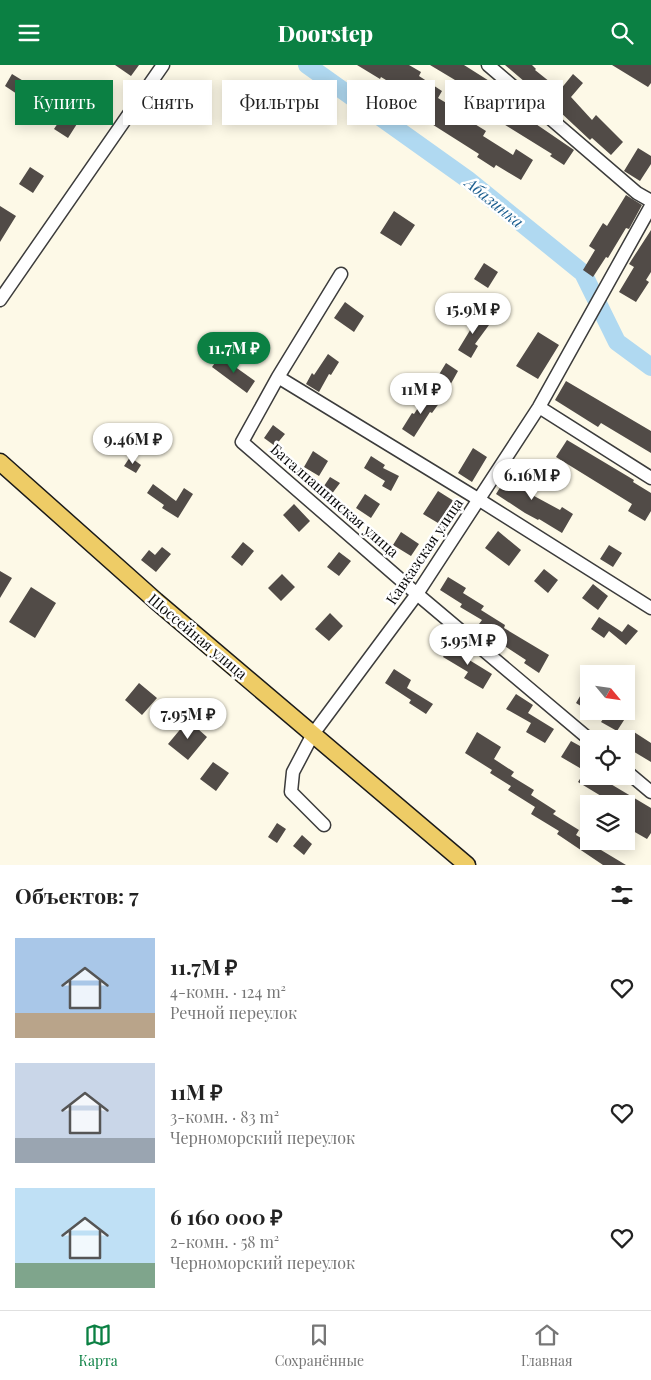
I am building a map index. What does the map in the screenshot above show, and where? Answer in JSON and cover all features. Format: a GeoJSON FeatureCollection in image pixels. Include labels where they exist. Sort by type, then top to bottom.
{"type":"FeatureCollection","features":[{"type":"Feature","properties":{"kind":"main road","name":"Шоссейная улица"},"geometry":{"type":"LineString","coordinates":[[0,462],[457,865]]}},
{"type":"Feature","properties":{"kind":"main road","name":"Шоссейная улица"},"geometry":{"type":"LineString","coordinates":[[0,470],[312,737],[467,865]]}},
{"type":"Feature","properties":{"kind":"street"},"geometry":{"type":"LineString","coordinates":[[0,300],[163,65]]}},
{"type":"Feature","properties":{"kind":"street"},"geometry":{"type":"LineString","coordinates":[[488,65],[637,193],[651,201]]}},
{"type":"Feature","properties":{"kind":"street","name":"Кавказская улица"},"geometry":{"type":"LineString","coordinates":[[324,825],[291,793],[293,772],[312,737],[417,594],[538,407],[651,206]]}},
{"type":"Feature","properties":{"kind":"street"},"geometry":{"type":"LineString","coordinates":[[342,274],[278,377],[478,499],[651,608]]}},
{"type":"Feature","properties":{"kind":"street","name":"Баталпашинская улица"},"geometry":{"type":"LineString","coordinates":[[278,377],[242,442],[417,594],[580,731]]}},
{"type":"Feature","properties":{"kind":"street"},"geometry":{"type":"LineString","coordinates":[[538,407],[651,478]]}},
{"type":"Feature","properties":{"kind":"street"},"geometry":{"type":"LineString","coordinates":[[635,779],[651,792]]}},
{"type":"Feature","properties":{"kind":"building"},"geometry":{"type":"Polygon","coordinates":[[[115,65],[139,65],[131,76],[115,65]]]}},
{"type":"Feature","properties":{"kind":"building"},"geometry":{"type":"Polygon","coordinates":[[[357,65],[409,65],[421,72],[419,76],[425,80],[386,80],[381,77],[380,79],[357,65]]]}},
{"type":"Feature","properties":{"kind":"building"},"geometry":{"type":"Polygon","coordinates":[[[430,65],[464,65],[488,80],[455,80],[430,65]]]}},
{"type":"Feature","properties":{"kind":"building"},"geometry":{"type":"Polygon","coordinates":[[[505,65],[532,65],[535,70],[548,80],[523,80],[505,65]]]}},
{"type":"Feature","properties":{"kind":"building"},"geometry":{"type":"Polygon","coordinates":[[[612,65],[651,65],[651,83],[648,87],[612,65]]]}},
{"type":"Feature","properties":{"kind":"building"},"geometry":{"type":"Polygon","coordinates":[[[12,74],[22,80],[15,80],[15,93],[5,86],[12,74]]]}},
{"type":"Feature","properties":{"kind":"building"},"geometry":{"type":"Polygon","coordinates":[[[573,74],[583,83],[571,97],[592,120],[596,115],[623,142],[611,155],[592,138],[590,140],[563,115],[563,86],[573,74]]]}},
{"type":"Feature","properties":{"kind":"building"},"geometry":{"type":"Polygon","coordinates":[[[435,86],[442,91],[438,98],[445,102],[445,125],[476,125],[486,131],[483,136],[513,155],[516,149],[533,160],[521,180],[496,165],[494,168],[477,157],[479,154],[433,125],[435,125],[435,86]]]}},
{"type":"Feature","properties":{"kind":"building"},"geometry":{"type":"Polygon","coordinates":[[[57,125],[76,125],[68,138],[54,129],[57,125]]]}},
{"type":"Feature","properties":{"kind":"building"},"geometry":{"type":"Polygon","coordinates":[[[505,125],[537,125],[574,150],[564,165],[550,156],[552,154],[505,125]]]}},
{"type":"Feature","properties":{"kind":"building"},"geometry":{"type":"Polygon","coordinates":[[[638,148],[651,156],[651,164],[640,181],[624,171],[638,148]]]}},
{"type":"Feature","properties":{"kind":"building"},"geometry":{"type":"Polygon","coordinates":[[[30,167],[44,176],[33,193],[19,184],[30,167]]]}},
{"type":"Feature","properties":{"kind":"building"},"geometry":{"type":"Polygon","coordinates":[[[626,195],[642,205],[629,229],[626,228],[608,258],[606,257],[593,277],[583,270],[595,250],[589,246],[603,223],[607,226],[626,195]]]}},
{"type":"Feature","properties":{"kind":"building"},"geometry":{"type":"Polygon","coordinates":[[[0,206],[16,216],[0,242],[0,206]]]}},
{"type":"Feature","properties":{"kind":"building"},"geometry":{"type":"Polygon","coordinates":[[[394,211],[415,225],[401,246],[380,233],[394,211]]]}},
{"type":"Feature","properties":{"kind":"building"},"geometry":{"type":"Polygon","coordinates":[[[651,230],[651,272],[646,280],[649,282],[636,302],[619,292],[634,267],[629,264],[651,230]]]}},
{"type":"Feature","properties":{"kind":"building"},"geometry":{"type":"Polygon","coordinates":[[[484,263],[498,272],[488,288],[474,279],[484,263]]]}},
{"type":"Feature","properties":{"kind":"building"},"geometry":{"type":"Polygon","coordinates":[[[345,302],[364,316],[354,332],[334,318],[345,302]]]}},
{"type":"Feature","properties":{"kind":"building"},"geometry":{"type":"Polygon","coordinates":[[[473,312],[489,325],[475,344],[478,346],[471,358],[458,350],[472,327],[466,322],[473,312]]]}},
{"type":"Feature","properties":{"kind":"building"},"geometry":{"type":"Polygon","coordinates":[[[538,332],[559,345],[538,379],[516,366],[538,332]]]}},
{"type":"Feature","properties":{"kind":"building"},"geometry":{"type":"Polygon","coordinates":[[[328,354],[339,362],[331,375],[329,374],[319,392],[306,384],[312,373],[314,375],[328,354]]]}},
{"type":"Feature","properties":{"kind":"building"},"geometry":{"type":"Polygon","coordinates":[[[220,356],[255,381],[247,393],[212,367],[220,356]]]}},
{"type":"Feature","properties":{"kind":"building"},"geometry":{"type":"Polygon","coordinates":[[[446,363],[458,371],[448,389],[435,381],[446,363]]]}},
{"type":"Feature","properties":{"kind":"building"},"geometry":{"type":"Polygon","coordinates":[[[566,381],[651,431],[651,453],[601,423],[598,427],[555,400],[566,381]]]}},
{"type":"Feature","properties":{"kind":"building"},"geometry":{"type":"Polygon","coordinates":[[[427,394],[440,402],[432,413],[430,412],[414,437],[402,429],[427,394]]]}},
{"type":"Feature","properties":{"kind":"building"},"geometry":{"type":"Polygon","coordinates":[[[273,425],[285,434],[275,446],[264,438],[273,425]]]}},
{"type":"Feature","properties":{"kind":"building"},"geometry":{"type":"Polygon","coordinates":[[[567,440],[634,480],[633,482],[651,493],[651,511],[645,521],[628,511],[632,504],[556,457],[567,440]]]}},
{"type":"Feature","properties":{"kind":"building"},"geometry":{"type":"Polygon","coordinates":[[[473,448],[487,457],[472,482],[458,473],[473,448]]]}},
{"type":"Feature","properties":{"kind":"building"},"geometry":{"type":"Polygon","coordinates":[[[313,451],[328,461],[319,476],[304,467],[313,451]]]}},
{"type":"Feature","properties":{"kind":"building"},"geometry":{"type":"Polygon","coordinates":[[[371,456],[385,465],[383,468],[399,476],[391,491],[382,486],[385,481],[364,468],[371,456]]]}},
{"type":"Feature","properties":{"kind":"building"},"geometry":{"type":"Polygon","coordinates":[[[130,457],[141,465],[136,473],[124,466],[130,457]]]}},
{"type":"Feature","properties":{"kind":"building"},"geometry":{"type":"Polygon","coordinates":[[[514,465],[532,476],[523,490],[560,510],[562,507],[573,514],[562,533],[525,513],[496,494],[514,465]]]}},
{"type":"Feature","properties":{"kind":"building"},"geometry":{"type":"Polygon","coordinates":[[[330,477],[340,483],[331,495],[322,489],[330,477]]]}},
{"type":"Feature","properties":{"kind":"building"},"geometry":{"type":"Polygon","coordinates":[[[153,484],[176,501],[184,488],[193,494],[178,518],[162,508],[164,505],[147,493],[153,484]]]}},
{"type":"Feature","properties":{"kind":"building"},"geometry":{"type":"Polygon","coordinates":[[[438,491],[457,503],[443,526],[423,514],[438,491]]]}},
{"type":"Feature","properties":{"kind":"building"},"geometry":{"type":"Polygon","coordinates":[[[365,494],[380,504],[371,518],[356,508],[365,494]]]}},
{"type":"Feature","properties":{"kind":"building"},"geometry":{"type":"Polygon","coordinates":[[[294,504],[310,521],[299,532],[283,515],[294,504]]]}},
{"type":"Feature","properties":{"kind":"building"},"geometry":{"type":"Polygon","coordinates":[[[498,531],[521,550],[509,566],[485,548],[498,531]]]}},
{"type":"Feature","properties":{"kind":"building"},"geometry":{"type":"Polygon","coordinates":[[[401,532],[419,544],[411,556],[393,545],[401,532]]]}},
{"type":"Feature","properties":{"kind":"building"},"geometry":{"type":"Polygon","coordinates":[[[243,542],[254,551],[242,566],[231,557],[243,542]]]}},
{"type":"Feature","properties":{"kind":"building"},"geometry":{"type":"Polygon","coordinates":[[[609,545],[622,553],[613,567],[600,559],[609,545]]]}},
{"type":"Feature","properties":{"kind":"building"},"geometry":{"type":"Polygon","coordinates":[[[162,547],[171,554],[156,572],[141,560],[149,550],[155,555],[162,547]]]}},
{"type":"Feature","properties":{"kind":"building"},"geometry":{"type":"Polygon","coordinates":[[[339,552],[351,561],[339,576],[327,567],[339,552]]]}},
{"type":"Feature","properties":{"kind":"building"},"geometry":{"type":"Polygon","coordinates":[[[544,569],[558,580],[548,593],[534,581],[544,569]]]}},
{"type":"Feature","properties":{"kind":"building"},"geometry":{"type":"Polygon","coordinates":[[[0,571],[12,578],[0,598],[0,571]]]}},
{"type":"Feature","properties":{"kind":"building"},"geometry":{"type":"Polygon","coordinates":[[[282,574],[295,587],[281,601],[268,588],[282,574]]]}},
{"type":"Feature","properties":{"kind":"building"},"geometry":{"type":"Polygon","coordinates":[[[448,577],[466,588],[463,593],[484,606],[481,610],[505,625],[504,628],[549,655],[539,673],[524,663],[526,660],[500,643],[503,639],[479,624],[482,620],[460,607],[462,604],[440,590],[448,577]]]}},
{"type":"Feature","properties":{"kind":"building"},"geometry":{"type":"Polygon","coordinates":[[[593,584],[608,596],[598,610],[582,598],[593,584]]]}},
{"type":"Feature","properties":{"kind":"building"},"geometry":{"type":"Polygon","coordinates":[[[31,587],[56,603],[35,638],[9,622],[31,587]]]}},
{"type":"Feature","properties":{"kind":"building"},"geometry":{"type":"Polygon","coordinates":[[[330,613],[343,626],[329,641],[315,629],[330,613]]]}},
{"type":"Feature","properties":{"kind":"building"},"geometry":{"type":"Polygon","coordinates":[[[599,617],[622,632],[628,624],[638,631],[626,645],[609,631],[604,638],[591,629],[599,617]]]}},
{"type":"Feature","properties":{"kind":"building"},"geometry":{"type":"Polygon","coordinates":[[[451,643],[469,654],[466,658],[492,674],[483,689],[464,678],[468,672],[443,657],[451,643]]]}},
{"type":"Feature","properties":{"kind":"building"},"geometry":{"type":"Polygon","coordinates":[[[394,669],[411,680],[407,688],[433,704],[426,714],[409,703],[411,700],[385,683],[394,669]]]}},
{"type":"Feature","properties":{"kind":"building"},"geometry":{"type":"Polygon","coordinates":[[[139,683],[157,698],[142,715],[125,700],[139,683]]]}},
{"type":"Feature","properties":{"kind":"building"},"geometry":{"type":"Polygon","coordinates":[[[516,694],[533,705],[528,713],[554,729],[545,743],[526,732],[531,723],[506,709],[516,694]]]}},
{"type":"Feature","properties":{"kind":"building"},"geometry":{"type":"Polygon","coordinates":[[[580,696],[580,705],[576,703],[580,696]]]}},
{"type":"Feature","properties":{"kind":"building"},"geometry":{"type":"Polygon","coordinates":[[[188,720],[207,737],[188,760],[168,744],[188,720]]]}},
{"type":"Feature","properties":{"kind":"building"},"geometry":{"type":"Polygon","coordinates":[[[602,720],[624,720],[618,730],[601,722],[602,720]]]}},
{"type":"Feature","properties":{"kind":"building"},"geometry":{"type":"Polygon","coordinates":[[[477,732],[501,747],[494,759],[514,772],[511,776],[534,790],[531,795],[556,811],[553,814],[579,830],[576,835],[580,837],[580,850],[557,834],[559,831],[531,814],[535,807],[508,790],[511,786],[490,773],[492,770],[465,753],[477,732]]]}},
{"type":"Feature","properties":{"kind":"building"},"geometry":{"type":"Polygon","coordinates":[[[635,733],[651,743],[651,762],[635,752],[635,733]]]}},
{"type":"Feature","properties":{"kind":"building"},"geometry":{"type":"Polygon","coordinates":[[[571,741],[580,746],[580,768],[561,757],[571,741]]]}},
{"type":"Feature","properties":{"kind":"building"},"geometry":{"type":"Polygon","coordinates":[[[213,762],[229,773],[216,791],[200,779],[213,762]]]}},
{"type":"Feature","properties":{"kind":"building"},"geometry":{"type":"Polygon","coordinates":[[[583,785],[612,785],[629,795],[599,795],[583,785]]]}},
{"type":"Feature","properties":{"kind":"building"},"geometry":{"type":"Polygon","coordinates":[[[635,798],[651,808],[651,833],[647,839],[635,832],[635,798]]]}},
{"type":"Feature","properties":{"kind":"building"},"geometry":{"type":"Polygon","coordinates":[[[277,823],[286,829],[277,843],[268,837],[277,823]]]}},
{"type":"Feature","properties":{"kind":"building"},"geometry":{"type":"Polygon","coordinates":[[[302,835],[312,844],[304,855],[293,846],[302,835]]]}},
{"type":"Feature","properties":{"kind":"building"},"geometry":{"type":"Polygon","coordinates":[[[581,850],[601,850],[626,865],[603,865],[581,850]]]}},
{"type":"Feature","properties":{"kind":"waterway","name":"Абазинка"},"geometry":{"type":"LineString","coordinates":[[307,65],[467,179],[583,273],[617,342],[651,367]]}}]}
